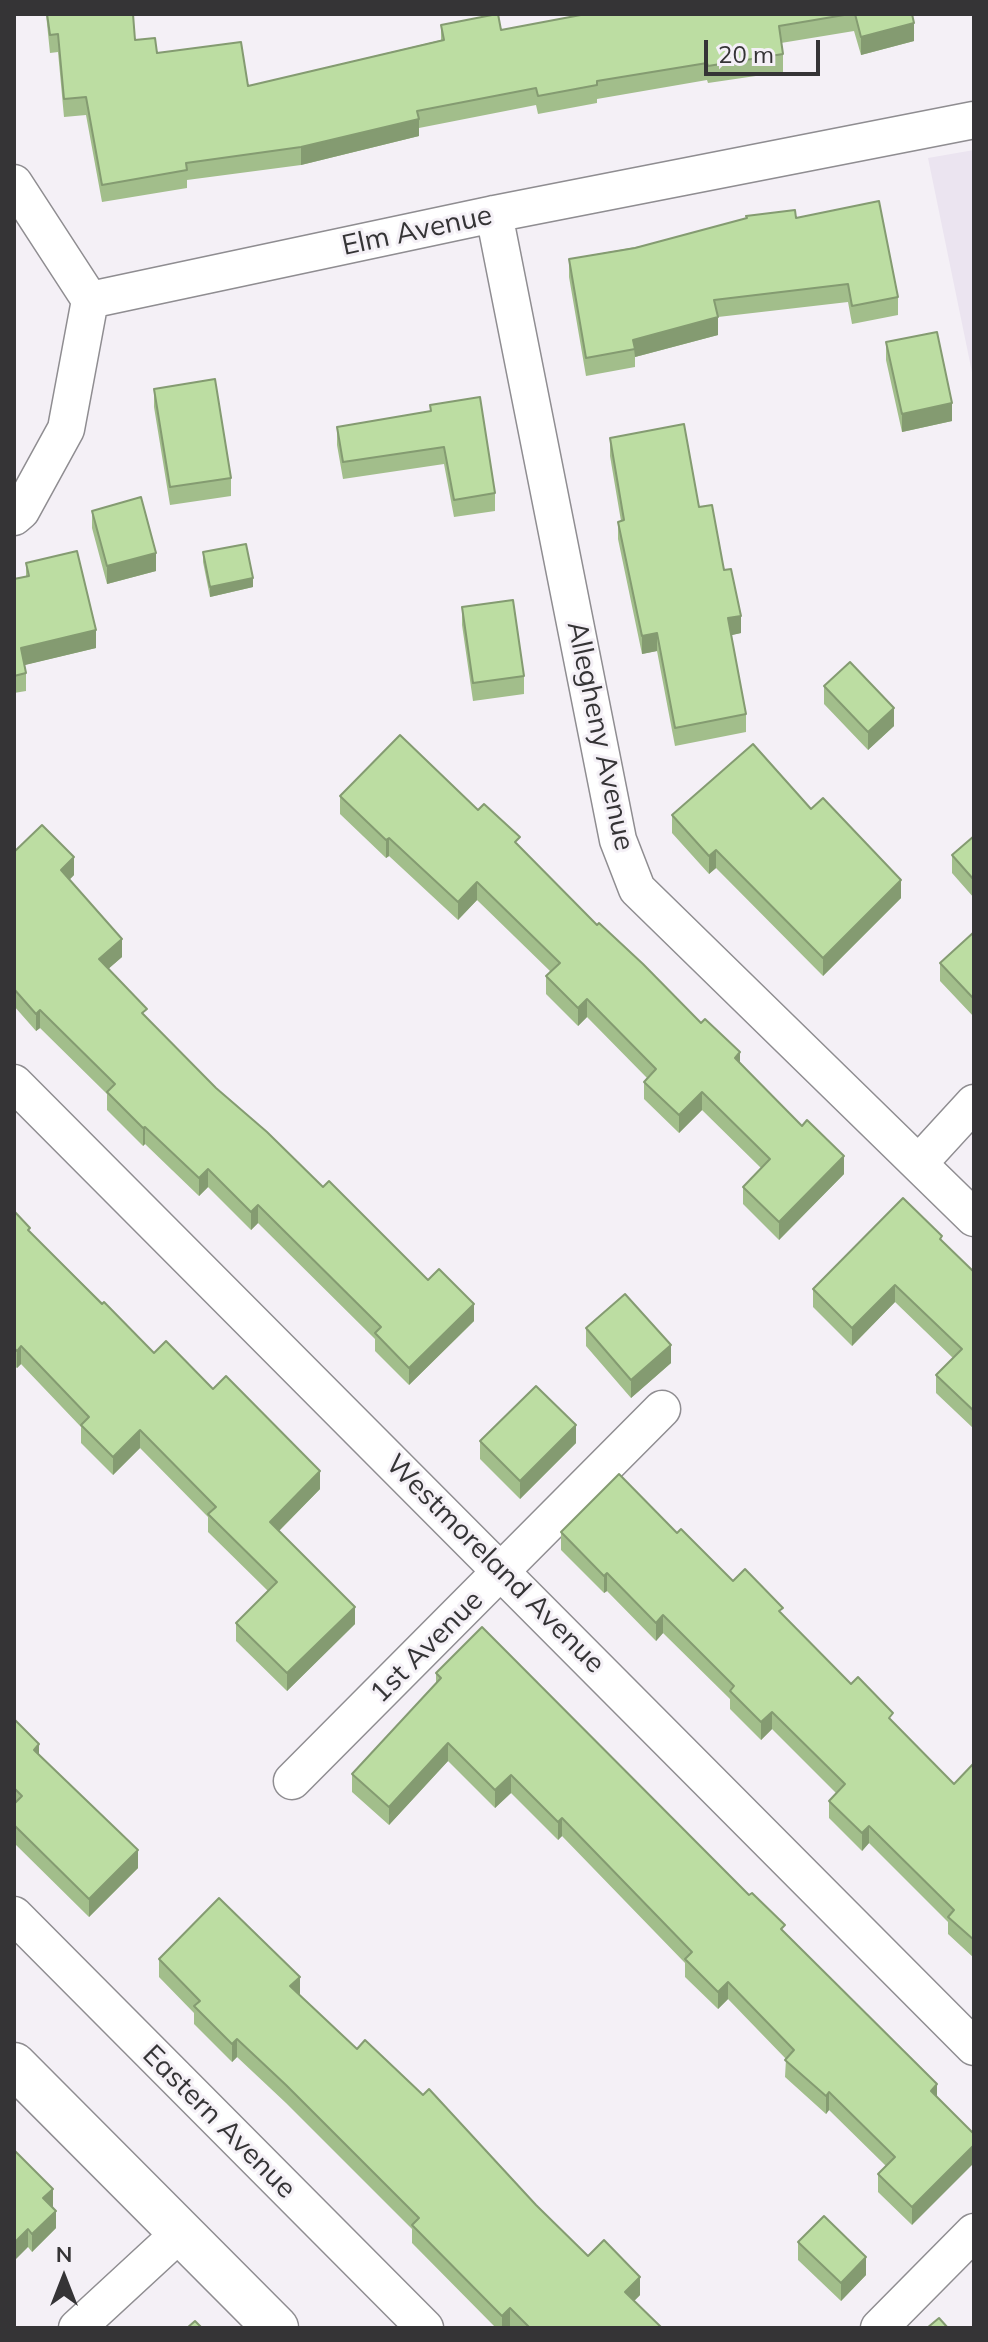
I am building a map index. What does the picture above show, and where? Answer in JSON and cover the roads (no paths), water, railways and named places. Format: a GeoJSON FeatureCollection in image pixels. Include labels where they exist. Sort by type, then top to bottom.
{"type":"FeatureCollection","features":[{"type":"Feature","properties":{"kind":"street","name":"Elm Avenue"},"geometry":{"type":"LineString","coordinates":[[90,300],[494,214],[974,120]]}},
{"type":"Feature","properties":{"kind":"street"},"geometry":{"type":"LineString","coordinates":[[14,183],[90,300],[66,429],[21,511],[14,517]]}},
{"type":"Feature","properties":{"kind":"street","name":"Allegheny Avenue"},"geometry":{"type":"LineString","coordinates":[[494,214],[618,840],[637,889],[974,1218]]}},
{"type":"Feature","properties":{"kind":"street","name":"Westmoreland Avenue"},"geometry":{"type":"LineString","coordinates":[[14,1083],[974,2047]]}},
{"type":"Feature","properties":{"kind":"street"},"geometry":{"type":"LineString","coordinates":[[919,1163],[974,1103]]}},
{"type":"Feature","properties":{"kind":"street","name":"1st Avenue"},"geometry":{"type":"LineString","coordinates":[[292,1781],[662,1409]]}},
{"type":"Feature","properties":{"kind":"street","name":"Eastern Avenue"},"geometry":{"type":"LineString","coordinates":[[14,1915],[425,2328]]}},
{"type":"Feature","properties":{"kind":"street"},"geometry":{"type":"LineString","coordinates":[[14,2065],[276,2328]]}},
{"type":"Feature","properties":{"kind":"street"},"geometry":{"type":"LineString","coordinates":[[77,2328],[181,2232]]}},
{"type":"Feature","properties":{"kind":"street"},"geometry":{"type":"LineString","coordinates":[[879,2328],[974,2232]]}}]}
